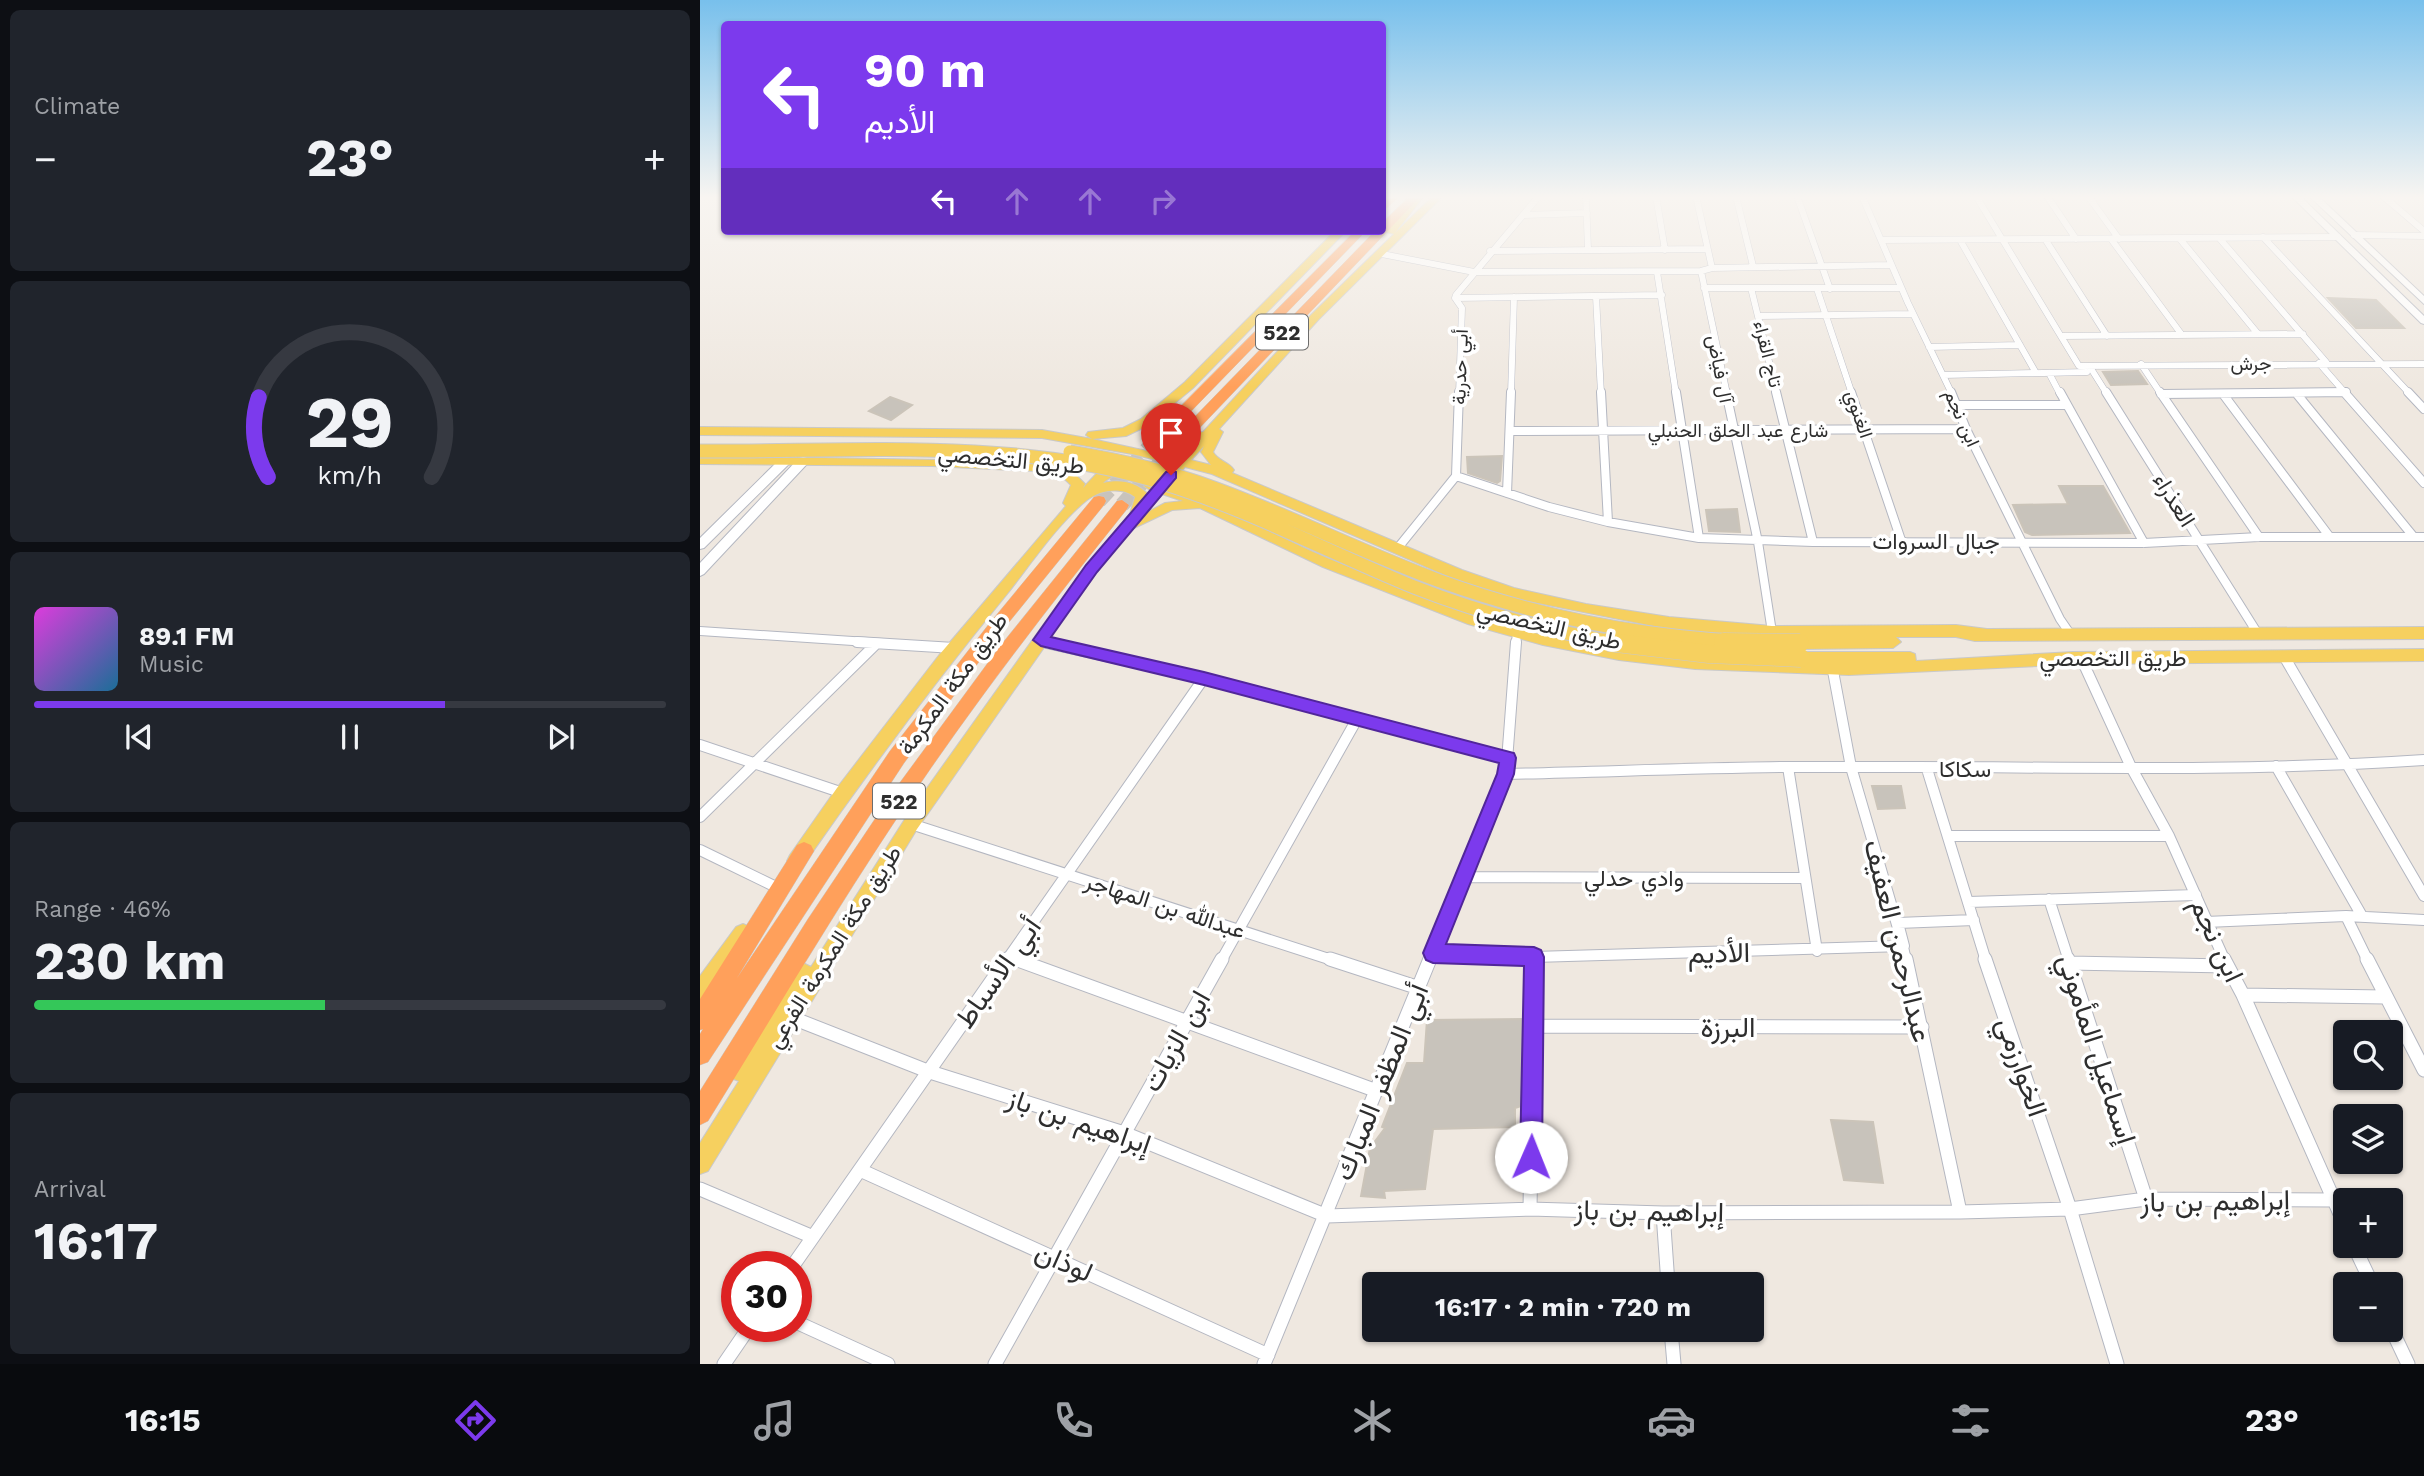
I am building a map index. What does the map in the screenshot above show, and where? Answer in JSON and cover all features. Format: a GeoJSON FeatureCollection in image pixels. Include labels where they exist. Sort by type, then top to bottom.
{"type":"FeatureCollection","features":[{"type":"Feature","properties":{"kind":"highway","name":"522"},"geometry":{"type":"LineString","coordinates":[[1165,430],[1333,260]]}},
{"type":"Feature","properties":{"kind":"highway","name":"522"},"geometry":{"type":"LineString","coordinates":[[1185,435],[1354,260]]}},
{"type":"Feature","properties":{"kind":"highway","name":"طريق مكة المكرمة"},"geometry":{"type":"LineString","coordinates":[[700,1054],[897,758],[995,628],[1099,501]]}},
{"type":"Feature","properties":{"kind":"highway","name":"طريق مكة المكرمة"},"geometry":{"type":"LineString","coordinates":[[700,1113],[833,898],[920,770],[1061,579],[1122,505]]}},
{"type":"Feature","properties":{"kind":"highway"},"geometry":{"type":"LineString","coordinates":[[700,1019],[804,851]]}},
{"type":"Feature","properties":{"kind":"main road"},"geometry":{"type":"LineString","coordinates":[[700,431],[1107,436],[1126,432],[1146,422],[1189,385],[1313,260]]}},
{"type":"Feature","properties":{"kind":"main road"},"geometry":{"type":"LineString","coordinates":[[1258,316],[1322,260]]}},
{"type":"Feature","properties":{"kind":"main road"},"geometry":{"type":"LineString","coordinates":[[1315,317],[1367,260]]}},
{"type":"Feature","properties":{"kind":"main road","name":"طريق مكة المكرمة الفرعي"},"geometry":{"type":"LineString","coordinates":[[700,1163],[911,824],[1116,539],[1182,462],[1315,317],[1376,260]]}},
{"type":"Feature","properties":{"kind":"main road"},"geometry":{"type":"LineString","coordinates":[[1189,385],[1149,433],[1151,439],[1160,444],[1183,445],[1194,442],[1221,413],[1238,401]]}},
{"type":"Feature","properties":{"kind":"main road"},"geometry":{"type":"LineString","coordinates":[[1238,401],[1213,438],[1207,452],[1211,460],[1239,481]]}},
{"type":"Feature","properties":{"kind":"main road"},"geometry":{"type":"LineString","coordinates":[[1042,434],[1182,462],[1320,513],[1397,549],[1513,593],[1586,609],[1669,623],[1772,632],[1956,631],[1984,634]]}},
{"type":"Feature","properties":{"kind":"main road"},"geometry":{"type":"LineString","coordinates":[[1042,434],[1081,448],[1078,457],[1059,466]]}},
{"type":"Feature","properties":{"kind":"main road","name":"طريق التخصصي"},"geometry":{"type":"LineString","coordinates":[[700,441],[1031,448],[1112,458],[1202,483],[1440,580],[1499,601],[1642,632],[1800,651],[2081,658],[2424,655]]}},
{"type":"Feature","properties":{"kind":"main road","name":"طريق التخصصي"},"geometry":{"type":"LineString","coordinates":[[700,451],[957,454],[1063,461],[1131,474],[1203,497],[1436,595],[1510,620],[1581,637],[1647,648],[1741,657],[1984,634],[2424,633]]}},
{"type":"Feature","properties":{"kind":"main road"},"geometry":{"type":"LineString","coordinates":[[700,460],[1059,466],[1104,474],[1160,489],[1216,509],[1280,542],[1420,601],[1517,633],[1669,662],[1832,671],[1935,668],[2081,658]]}},
{"type":"Feature","properties":{"kind":"main road"},"geometry":{"type":"LineString","coordinates":[[703,983],[954,648],[1053,528],[1104,474],[1141,460],[1182,462]]}},
{"type":"Feature","properties":{"kind":"main road"},"geometry":{"type":"LineString","coordinates":[[1053,528],[1075,496],[1078,484],[1059,466]]}},
{"type":"Feature","properties":{"kind":"main road"},"geometry":{"type":"LineString","coordinates":[[1053,528],[1094,492],[1118,484],[1135,489],[1142,495],[1137,510],[1116,539]]}},
{"type":"Feature","properties":{"kind":"main road"},"geometry":{"type":"LineString","coordinates":[[1116,539],[1140,520],[1170,506],[1193,505],[1216,509]]}},
{"type":"Feature","properties":{"kind":"main road"},"geometry":{"type":"LineString","coordinates":[[700,1124],[911,824]]}},
{"type":"Feature","properties":{"kind":"street"},"geometry":{"type":"LineString","coordinates":[[1411,260],[1474,272],[1657,272],[1701,271],[1712,268],[1890,265]]}},
{"type":"Feature","properties":{"kind":"street","name":"أبي حدرية"},"geometry":{"type":"LineString","coordinates":[[1456,475],[1462,308],[1455,298],[1483,260]]}},
{"type":"Feature","properties":{"kind":"street"},"geometry":{"type":"LineString","coordinates":[[1710,260],[1712,268]]}},
{"type":"Feature","properties":{"kind":"street"},"geometry":{"type":"LineString","coordinates":[[1751,260],[1753,267]]}},
{"type":"Feature","properties":{"kind":"street"},"geometry":{"type":"LineString","coordinates":[[1820,260],[1830,289]]}},
{"type":"Feature","properties":{"kind":"street","name":"ابن نجم"},"geometry":{"type":"LineString","coordinates":[[1888,260],[1966,429],[2060,620],[2071,635]]}},
{"type":"Feature","properties":{"kind":"street"},"geometry":{"type":"LineString","coordinates":[[1971,260],[2036,373]]}},
{"type":"Feature","properties":{"kind":"street"},"geometry":{"type":"LineString","coordinates":[[2015,260],[2062,336],[2303,334]]}},
{"type":"Feature","properties":{"kind":"street"},"geometry":{"type":"LineString","coordinates":[[2058,260],[2107,336]]}},
{"type":"Feature","properties":{"kind":"street"},"geometry":{"type":"LineString","coordinates":[[2129,260],[2182,335]]}},
{"type":"Feature","properties":{"kind":"street"},"geometry":{"type":"LineString","coordinates":[[2197,260],[2258,334]]}},
{"type":"Feature","properties":{"kind":"street"},"geometry":{"type":"LineString","coordinates":[[2238,260],[2303,334],[2346,392],[2424,483]]}},
{"type":"Feature","properties":{"kind":"street"},"geometry":{"type":"LineString","coordinates":[[2284,260],[2424,409]]}},
{"type":"Feature","properties":{"kind":"street"},"geometry":{"type":"LineString","coordinates":[[2361,260],[2424,321]]}},
{"type":"Feature","properties":{"kind":"street"},"geometry":{"type":"LineString","coordinates":[[2379,260],[2424,301]]}},
{"type":"Feature","properties":{"kind":"street","name":"آل فياض"},"geometry":{"type":"LineString","coordinates":[[1701,271],[1758,542],[1772,632]]}},
{"type":"Feature","properties":{"kind":"street"},"geometry":{"type":"LineString","coordinates":[[1657,272],[1699,538]]}},
{"type":"Feature","properties":{"kind":"street"},"geometry":{"type":"LineString","coordinates":[[1704,288],[1900,288]]}},
{"type":"Feature","properties":{"kind":"street","name":"تاج القراء"},"geometry":{"type":"LineString","coordinates":[[1751,288],[1813,542]]}},
{"type":"Feature","properties":{"kind":"street","name":"الغنوي"},"geometry":{"type":"LineString","coordinates":[[1817,289],[1900,540]]}},
{"type":"Feature","properties":{"kind":"street"},"geometry":{"type":"LineString","coordinates":[[1455,298],[1662,295]]}},
{"type":"Feature","properties":{"kind":"street"},"geometry":{"type":"LineString","coordinates":[[1595,296],[1608,522]]}},
{"type":"Feature","properties":{"kind":"street"},"geometry":{"type":"LineString","coordinates":[[1507,493],[1514,297]]}},
{"type":"Feature","properties":{"kind":"street"},"geometry":{"type":"LineString","coordinates":[[1759,316],[1912,314]]}},
{"type":"Feature","properties":{"kind":"street","name":"جرش"},"geometry":{"type":"LineString","coordinates":[[2062,336],[2079,366],[2092,369],[2141,364],[2424,363]]}},
{"type":"Feature","properties":{"kind":"street"},"geometry":{"type":"LineString","coordinates":[[1929,347],[2020,345]]}},
{"type":"Feature","properties":{"kind":"street"},"geometry":{"type":"LineString","coordinates":[[2141,364],[2259,537]]}},
{"type":"Feature","properties":{"kind":"street"},"geometry":{"type":"LineString","coordinates":[[1943,375],[2049,373],[2092,369]]}},
{"type":"Feature","properties":{"kind":"street","name":"العذراء"},"geometry":{"type":"LineString","coordinates":[[2092,369],[2258,634]]}},
{"type":"Feature","properties":{"kind":"street"},"geometry":{"type":"LineString","coordinates":[[2049,373],[2144,543]]}},
{"type":"Feature","properties":{"kind":"street"},"geometry":{"type":"LineString","coordinates":[[2161,394],[2346,392]]}},
{"type":"Feature","properties":{"kind":"street"},"geometry":{"type":"LineString","coordinates":[[2296,393],[2413,537]]}},
{"type":"Feature","properties":{"kind":"street"},"geometry":{"type":"LineString","coordinates":[[2223,394],[2329,536]]}},
{"type":"Feature","properties":{"kind":"street"},"geometry":{"type":"LineString","coordinates":[[1957,405],[2067,405]]}},
{"type":"Feature","properties":{"kind":"street","name":"شارع عبد الحلق الحنبلي"},"geometry":{"type":"LineString","coordinates":[[1510,431],[1966,429]]}},
{"type":"Feature","properties":{"kind":"street"},"geometry":{"type":"LineString","coordinates":[[700,545],[785,461]]}},
{"type":"Feature","properties":{"kind":"street"},"geometry":{"type":"LineString","coordinates":[[700,571],[803,461]]}},
{"type":"Feature","properties":{"kind":"street"},"geometry":{"type":"LineString","coordinates":[[1397,549],[1456,475]]}},
{"type":"Feature","properties":{"kind":"street","name":"جبال السروات"},"geometry":{"type":"LineString","coordinates":[[1456,475],[1507,493],[1608,522],[1699,538],[1758,542],[1900,540],[2144,543],[2259,537],[2424,537]]}},
{"type":"Feature","properties":{"kind":"street"},"geometry":{"type":"LineString","coordinates":[[700,631],[876,645],[954,648]]}},
{"type":"Feature","properties":{"kind":"street","name":"أبي المظفر المبارك"},"geometry":{"type":"LineString","coordinates":[[1266,1359],[1506,774],[1517,633]]}},
{"type":"Feature","properties":{"kind":"street"},"geometry":{"type":"LineString","coordinates":[[1041,640],[1204,678],[1508,758]]}},
{"type":"Feature","properties":{"kind":"street"},"geometry":{"type":"LineString","coordinates":[[700,817],[876,645]]}},
{"type":"Feature","properties":{"kind":"street","name":"ابن نجم"},"geometry":{"type":"LineString","coordinates":[[2081,658],[2131,767],[2169,836],[2227,967],[2243,995],[2333,1200]]}},
{"type":"Feature","properties":{"kind":"street"},"geometry":{"type":"LineString","coordinates":[[2285,658],[2424,896]]}},
{"type":"Feature","properties":{"kind":"street","name":"عبدالرحمن العفيف"},"geometry":{"type":"LineString","coordinates":[[1832,671],[1852,767],[1904,946],[1960,1212]]}},
{"type":"Feature","properties":{"kind":"street","name":"أبي الأسباط"},"geometry":{"type":"LineString","coordinates":[[803,1251],[1204,678]]}},
{"type":"Feature","properties":{"kind":"street","name":"ابن الزيات"},"geometry":{"type":"LineString","coordinates":[[995,1364],[1357,719]]}},
{"type":"Feature","properties":{"kind":"street"},"geometry":{"type":"LineString","coordinates":[[700,745],[844,793]]}},
{"type":"Feature","properties":{"kind":"street","name":"سكاكا"},"geometry":{"type":"LineString","coordinates":[[1506,774],[1788,767],[1927,769],[2422,764]]}},
{"type":"Feature","properties":{"kind":"street"},"geometry":{"type":"LineString","coordinates":[[2276,766],[2362,916]]}},
{"type":"Feature","properties":{"kind":"street"},"geometry":{"type":"LineString","coordinates":[[1788,767],[1817,951]]}},
{"type":"Feature","properties":{"kind":"street","name":"الخوارزمي"},"geometry":{"type":"LineString","coordinates":[[1927,769],[2118,1364]]}},
{"type":"Feature","properties":{"kind":"street","name":"عبدالله بن المهاجر"},"geometry":{"type":"LineString","coordinates":[[911,824],[1419,988]]}},
{"type":"Feature","properties":{"kind":"street"},"geometry":{"type":"LineString","coordinates":[[1949,836],[2169,836]]}},
{"type":"Feature","properties":{"kind":"street"},"geometry":{"type":"LineString","coordinates":[[700,850],[776,887]]}},
{"type":"Feature","properties":{"kind":"street","name":"وادي حدلي"},"geometry":{"type":"LineString","coordinates":[[1464,877],[1805,878]]}},
{"type":"Feature","properties":{"kind":"street"},"geometry":{"type":"LineString","coordinates":[[1969,902],[2196,895]]}},
{"type":"Feature","properties":{"kind":"street","name":"إسماعيل المأموني"},"geometry":{"type":"LineString","coordinates":[[2049,899],[2146,1199]]}},
{"type":"Feature","properties":{"kind":"street"},"geometry":{"type":"LineString","coordinates":[[2346,916],[2424,1070]]}},
{"type":"Feature","properties":{"kind":"street"},"geometry":{"type":"LineString","coordinates":[[2206,922],[2346,916],[2424,920]]}},
{"type":"Feature","properties":{"kind":"street"},"geometry":{"type":"LineString","coordinates":[[1904,946],[1898,923],[1974,920]]}},
{"type":"Feature","properties":{"kind":"street","name":"الأديم"},"geometry":{"type":"LineString","coordinates":[[1433,953],[1534,957],[1817,951],[1904,946]]}},
{"type":"Feature","properties":{"kind":"street"},"geometry":{"type":"LineString","coordinates":[[1009,957],[1377,1090]]}},
{"type":"Feature","properties":{"kind":"street"},"geometry":{"type":"LineString","coordinates":[[1530,1209],[1534,957]]}},
{"type":"Feature","properties":{"kind":"street"},"geometry":{"type":"LineString","coordinates":[[2069,962],[2227,967]]}},
{"type":"Feature","properties":{"kind":"street"},"geometry":{"type":"LineString","coordinates":[[2243,995],[2385,997]]}},
{"type":"Feature","properties":{"kind":"street","name":"إبراهيم بن باز"},"geometry":{"type":"LineString","coordinates":[[790,1017],[930,1072],[1124,1133],[1326,1216],[1530,1209],[1663,1213],[1960,1212],[2070,1209],[2146,1199],[2333,1200]]}},
{"type":"Feature","properties":{"kind":"street","name":"البرزة"},"geometry":{"type":"LineString","coordinates":[[1533,1026],[1922,1027]]}},
{"type":"Feature","properties":{"kind":"street","name":"لوذان"},"geometry":{"type":"LineString","coordinates":[[860,1170],[1266,1359]]}},
{"type":"Feature","properties":{"kind":"street"},"geometry":{"type":"LineString","coordinates":[[700,1189],[813,1237]]}},
{"type":"Feature","properties":{"kind":"street"},"geometry":{"type":"LineString","coordinates":[[1663,1213],[1667,1272]]}},
{"type":"Feature","properties":{"kind":"street"},"geometry":{"type":"LineString","coordinates":[[812,1329],[888,1364]]}},
{"type":"Feature","properties":{"kind":"street"},"geometry":{"type":"LineString","coordinates":[[724,1364],[739,1342]]}},
{"type":"Feature","properties":{"kind":"street"},"geometry":{"type":"LineString","coordinates":[[1672,1342],[1674,1364]]}},
{"type":"Feature","properties":{"kind":"street"},"geometry":{"type":"LineString","coordinates":[[2398,1342],[2408,1364]]}},
{"type":"Feature","properties":{"kind":"building"},"geometry":{"type":"Polygon","coordinates":[[[2328,298],[2376,300],[2404,328],[2356,328],[2328,298]]]}},
{"type":"Feature","properties":{"kind":"building"},"geometry":{"type":"Polygon","coordinates":[[[2138,371],[2147,384],[2111,385],[2103,372],[2138,371]]]}},
{"type":"Feature","properties":{"kind":"building"},"geometry":{"type":"Polygon","coordinates":[[[890,397],[912,405],[891,420],[869,411],[890,397]]]}},
{"type":"Feature","properties":{"kind":"building"},"geometry":{"type":"Polygon","coordinates":[[[1502,456],[1500,481],[1497,483],[1468,473],[1467,457],[1502,456]]]}},
{"type":"Feature","properties":{"kind":"building"},"geometry":{"type":"Polygon","coordinates":[[[2059,486],[2103,486],[2130,533],[2032,535],[2025,532],[2013,505],[2068,504],[2059,486]]]}},
{"type":"Feature","properties":{"kind":"building"},"geometry":{"type":"Polygon","coordinates":[[[1737,509],[1740,532],[1709,531],[1706,510],[1737,509]]]}},
{"type":"Feature","properties":{"kind":"building"},"geometry":{"type":"Polygon","coordinates":[[[1872,786],[1901,786],[1905,808],[1878,809],[1872,786]]]}},
{"type":"Feature","properties":{"kind":"building"},"geometry":{"type":"Polygon","coordinates":[[[1523,1019],[1521,1106],[1515,1108],[1515,1127],[1433,1129],[1425,1189],[1384,1191],[1385,1198],[1361,1196],[1370,1148],[1385,1128],[1382,1127],[1407,1063],[1424,1063],[1427,1020],[1523,1019]]]}},
{"type":"Feature","properties":{"kind":"building"},"geometry":{"type":"Polygon","coordinates":[[[1831,1120],[1873,1122],[1883,1183],[1844,1180],[1831,1120]]]}},
{"type":"Feature","properties":{"kind":"tunnel"},"geometry":{"type":"LineString","coordinates":[[1099,501],[1165,430]]}},
{"type":"Feature","properties":{"kind":"tunnel"},"geometry":{"type":"LineString","coordinates":[[1122,505],[1185,435]]}},
{"type":"Feature","properties":{"kind":"route"},"geometry":{"type":"LineString","coordinates":[[1171,475],[1091,569],[1041,640],[1204,678],[1508,758],[1506,774],[1433,953],[1534,957],[1531,1157]]}}]}
